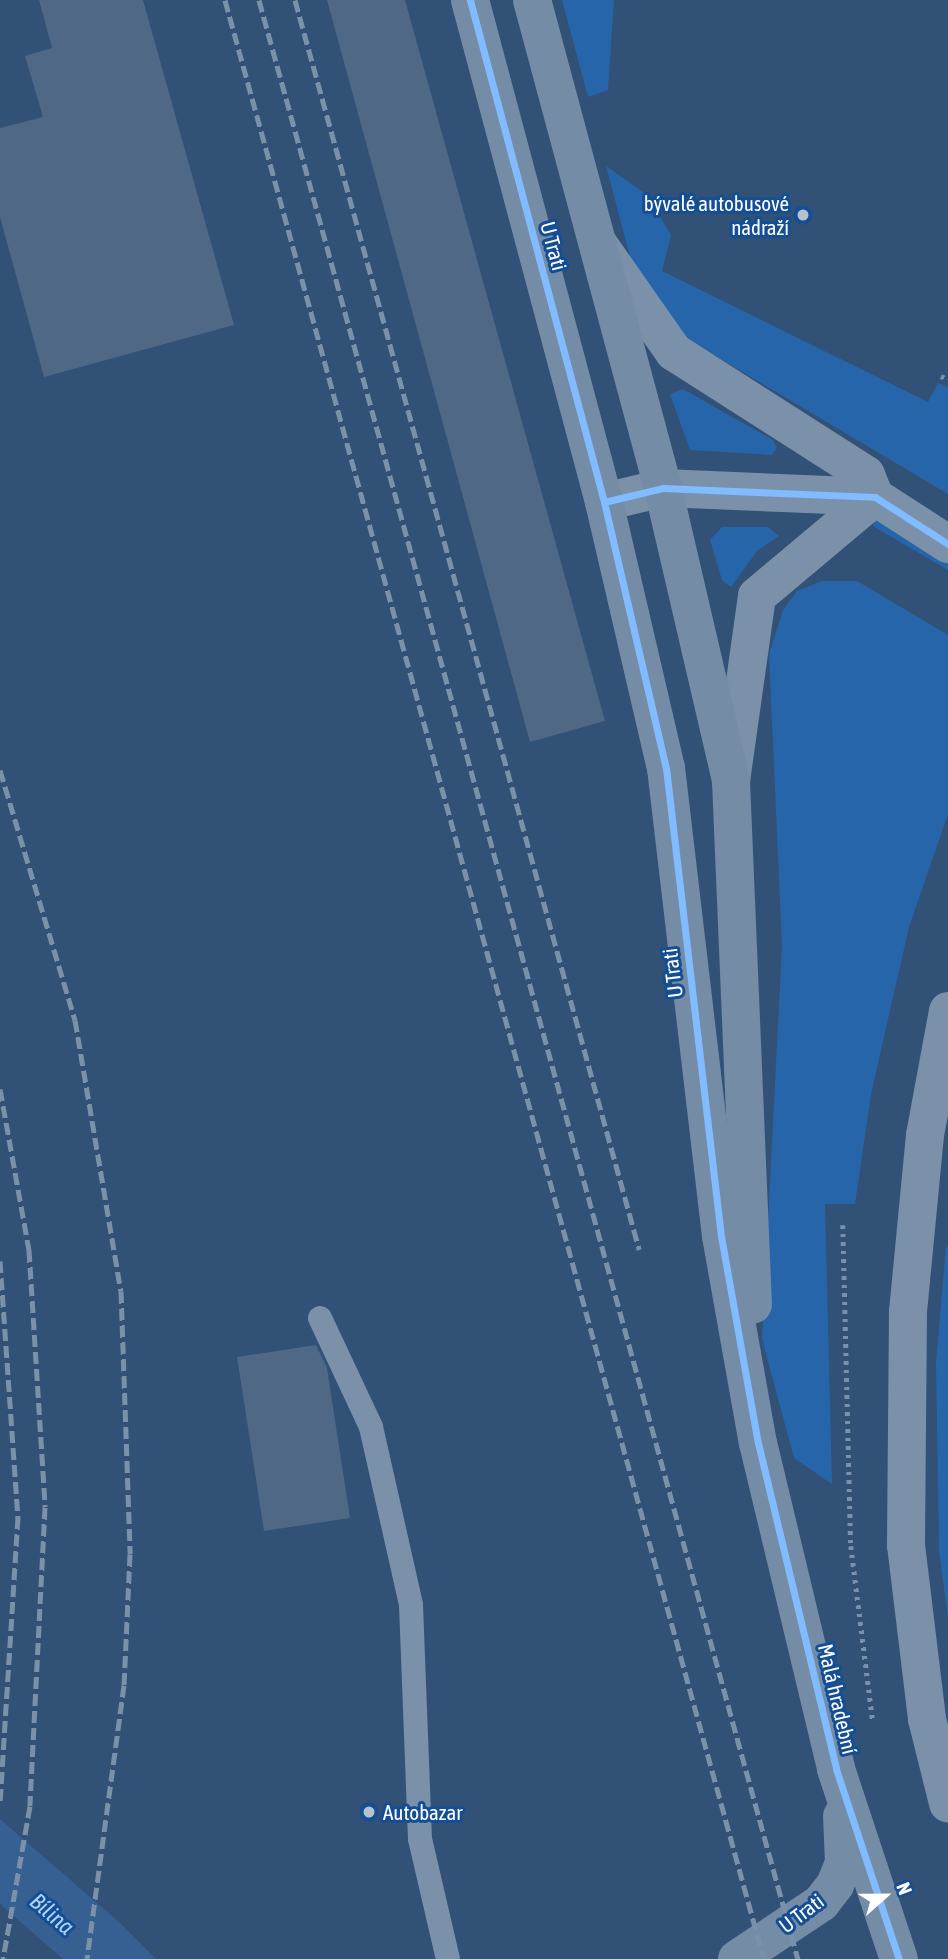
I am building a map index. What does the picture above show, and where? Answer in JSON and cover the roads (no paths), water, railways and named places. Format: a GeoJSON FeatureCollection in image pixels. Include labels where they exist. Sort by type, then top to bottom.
{"type":"FeatureCollection","features":[{"type":"Feature","properties":{"kind":"street","name":"U Trati"},"geometry":{"type":"LineString","coordinates":[[470,0],[604,502],[666,768],[721,1236],[758,1443]]}},
{"type":"Feature","properties":{"kind":"street","name":"U Trati"},"geometry":{"type":"LineString","coordinates":[[532,0],[663,488],[731,781]]}},
{"type":"Feature","properties":{"kind":"street","name":"U Trati"},"geometry":{"type":"LineString","coordinates":[[597,243],[674,352],[866,475],[875,497],[948,544]]}},
{"type":"Feature","properties":{"kind":"street"},"geometry":{"type":"LineString","coordinates":[[604,502],[663,488],[875,497]]}},
{"type":"Feature","properties":{"kind":"street","name":"U Trati"},"geometry":{"type":"LineString","coordinates":[[758,1443],[731,781],[757,596],[875,497]]}},
{"type":"Feature","properties":{"kind":"street"},"geometry":{"type":"LineString","coordinates":[[948,1011],[937,1138],[908,1312],[906,1545],[927,1719],[948,1803]]}},
{"type":"Feature","properties":{"kind":"street","name":"Malá hradební"},"geometry":{"type":"LineString","coordinates":[[758,1443],[836,1769],[899,1959]]}},
{"type":"Feature","properties":{"kind":"street","name":"U Trati"},"geometry":{"type":"LineString","coordinates":[[737,1959],[821,1903],[835,1885],[845,1835],[836,1769]]}},
{"type":"Feature","properties":{"kind":"lane"},"geometry":{"type":"LineString","coordinates":[[320,1318],[371,1427],[411,1605],[420,1839],[448,1959]]}},
{"type":"Feature","properties":{"kind":"water","name":"Bílina"},"geometry":{"type":"Polygon","coordinates":[[[0,1819],[119,1922],[156,1959],[63,1959],[0,1904],[0,1819]]]}},
{"type":"Feature","properties":{"kind":"railway"},"geometry":{"type":"LineString","coordinates":[[225,0],[764,1959]]}},
{"type":"Feature","properties":{"kind":"railway"},"geometry":{"type":"LineString","coordinates":[[259,0],[798,1959]]}},
{"type":"Feature","properties":{"kind":"railway"},"geometry":{"type":"LineString","coordinates":[[295,0],[639,1249]]}},
{"type":"Feature","properties":{"kind":"railway"},"geometry":{"type":"LineString","coordinates":[[0,770],[75,1020],[121,1291],[130,1554],[124,1685],[87,1959]]}},
{"type":"Feature","properties":{"kind":"railway"},"geometry":{"type":"LineString","coordinates":[[0,1089],[29,1250],[45,1507],[30,1806],[3,1959]]}},
{"type":"Feature","properties":{"kind":"railway"},"geometry":{"type":"LineString","coordinates":[[0,1261],[18,1517],[0,1803]]}},
{"type":"Feature","properties":{"kind":"place","name":"bývalé autobusové nádraží"},"geometry":{"type":"Point","coordinates":[803,215]}},
{"type":"Feature","properties":{"kind":"place","name":"Autobazar"},"geometry":{"type":"Point","coordinates":[369,1812]}}]}
